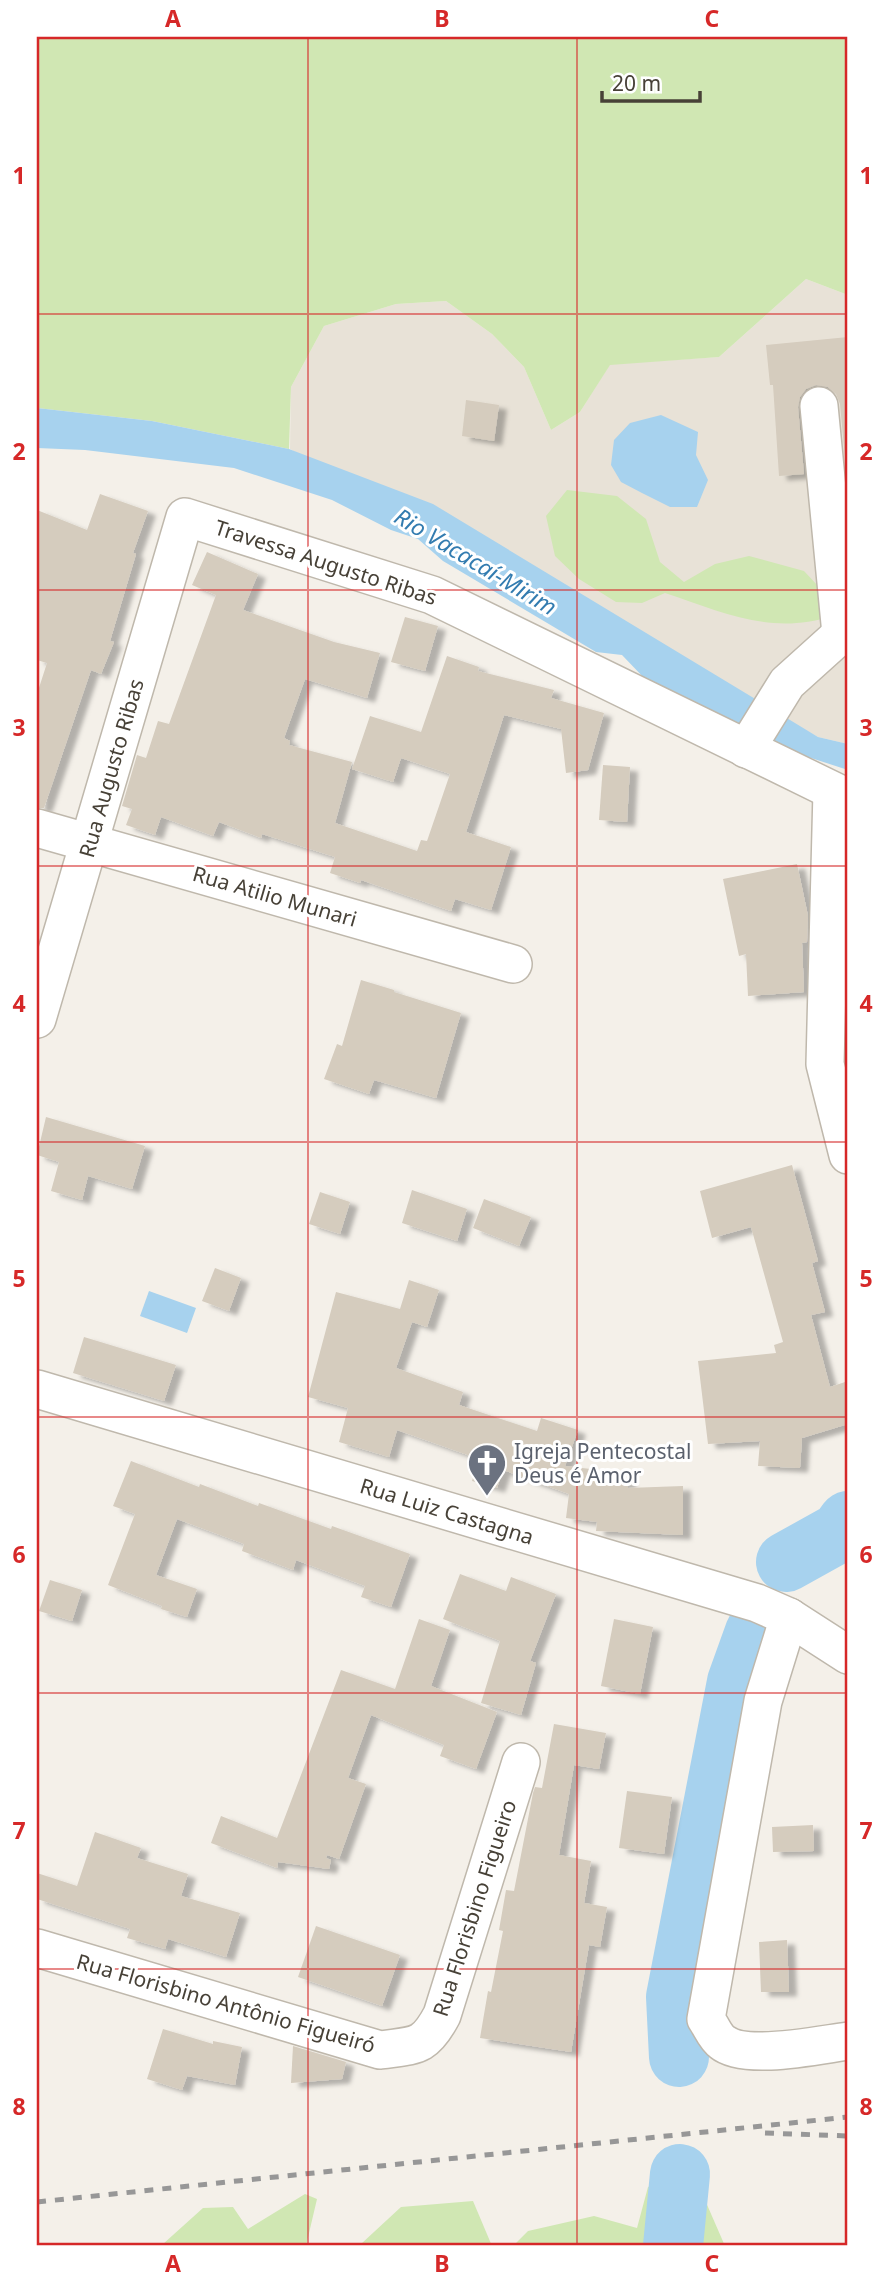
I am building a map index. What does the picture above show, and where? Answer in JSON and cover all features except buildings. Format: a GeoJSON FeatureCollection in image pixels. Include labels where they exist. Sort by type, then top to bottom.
{"type":"FeatureCollection","features":[{"type":"Feature","properties":{"kind":"street"},"geometry":{"type":"LineString","coordinates":[[746,749],[787,683],[845,631],[819,406]]}},
{"type":"Feature","properties":{"kind":"street","name":"Travessa Augusto Ribas"},"geometry":{"type":"LineString","coordinates":[[186,517],[432,595],[840,794]]}},
{"type":"Feature","properties":{"kind":"street","name":"Rua Augusto Ribas"},"geometry":{"type":"LineString","coordinates":[[37,1019],[186,517]]}},
{"type":"Feature","properties":{"kind":"street"},"geometry":{"type":"LineString","coordinates":[[840,794],[825,1064],[848,1155]]}},
{"type":"Feature","properties":{"kind":"street","name":"Rua Atilio Munari"},"geometry":{"type":"LineString","coordinates":[[37,828],[513,964]]}},
{"type":"Feature","properties":{"kind":"street","name":"Rua Luiz Castagna"},"geometry":{"type":"LineString","coordinates":[[37,1389],[757,1602],[789,1617],[848,1655]]}},
{"type":"Feature","properties":{"kind":"street"},"geometry":{"type":"LineString","coordinates":[[789,1617],[763,1701],[706,2019],[720,2041],[735,2049],[753,2052],[848,2041]]}},
{"type":"Feature","properties":{"kind":"street","name":"Rua Florisbino Figueiro"},"geometry":{"type":"LineString","coordinates":[[416,2045],[432,2035],[442,2015],[521,1762]]}},
{"type":"Feature","properties":{"kind":"street","name":"Rua Florisbino Antônio Figueiró"},"geometry":{"type":"LineString","coordinates":[[37,1948],[380,2050],[416,2045]]}},
{"type":"Feature","properties":{"kind":"shaded area"},"geometry":{"type":"Polygon","coordinates":[[[806,279],[848,295],[848,744],[818,737],[290,449],[291,387],[324,326],[396,304],[446,301],[492,334],[524,367],[551,430],[580,412],[610,364],[719,357],[806,279]]]}},
{"type":"Feature","properties":{"kind":"green space"},"geometry":{"type":"Polygon","coordinates":[[[37,37],[848,37],[848,295],[806,279],[719,357],[610,365],[580,412],[551,430],[524,367],[492,334],[446,301],[396,304],[324,326],[291,387],[289,449],[152,421],[37,408],[37,37]]]}},
{"type":"Feature","properties":{"kind":"green space"},"geometry":{"type":"Polygon","coordinates":[[[567,490],[617,496],[646,519],[660,562],[684,582],[715,564],[749,556],[804,571],[834,603],[832,616],[810,622],[767,623],[727,614],[665,593],[642,603],[616,602],[579,579],[555,556],[546,516],[567,490]]]}},
{"type":"Feature","properties":{"kind":"green space"},"geometry":{"type":"Polygon","coordinates":[[[672,2176],[698,2184],[725,2246],[513,2246],[528,2231],[594,2216],[637,2228],[648,2187],[672,2176]]]}},
{"type":"Feature","properties":{"kind":"green space"},"geometry":{"type":"Polygon","coordinates":[[[305,2194],[317,2199],[306,2246],[154,2246],[163,2244],[203,2208],[233,2207],[248,2229],[305,2194]]]}},
{"type":"Feature","properties":{"kind":"green space"},"geometry":{"type":"Polygon","coordinates":[[[473,2201],[492,2246],[345,2246],[361,2244],[401,2207],[473,2201]]]}},
{"type":"Feature","properties":{"kind":"water","name":"Rio Vacacaí-Mirim"},"geometry":{"type":"Polygon","coordinates":[[[37,408],[152,421],[289,449],[433,504],[818,737],[848,744],[848,770],[771,745],[683,696],[646,680],[622,655],[596,652],[443,561],[418,539],[391,530],[332,500],[234,468],[85,450],[37,448],[37,408]]]}},
{"type":"Feature","properties":{"kind":"water"},"geometry":{"type":"Polygon","coordinates":[[[661,415],[698,432],[696,455],[708,480],[697,507],[670,507],[621,482],[611,465],[614,440],[630,423],[661,415]]]}},
{"type":"Feature","properties":{"kind":"water"},"geometry":{"type":"Polygon","coordinates":[[[149,1291],[196,1308],[187,1333],[140,1316],[149,1291]]]}},
{"type":"Feature","properties":{"kind":"waterway"},"geometry":{"type":"LineString","coordinates":[[786,1562],[840,1532],[848,1521]]}},
{"type":"Feature","properties":{"kind":"waterway"},"geometry":{"type":"LineString","coordinates":[[679,2057],[676,1997],[737,1682],[755,1632]]}},
{"type":"Feature","properties":{"kind":"waterway"},"geometry":{"type":"LineString","coordinates":[[673,2246],[680,2174]]}},
{"type":"Feature","properties":{"kind":"railway"},"geometry":{"type":"LineString","coordinates":[[37,2202],[848,2117]]}},
{"type":"Feature","properties":{"kind":"railway"},"geometry":{"type":"LineString","coordinates":[[765,2133],[848,2136]]}},
{"type":"Feature","properties":{"kind":"place","name":"Igreja Pentecostal Deus é Amor"},"geometry":{"type":"Point","coordinates":[487,1497]}}]}
